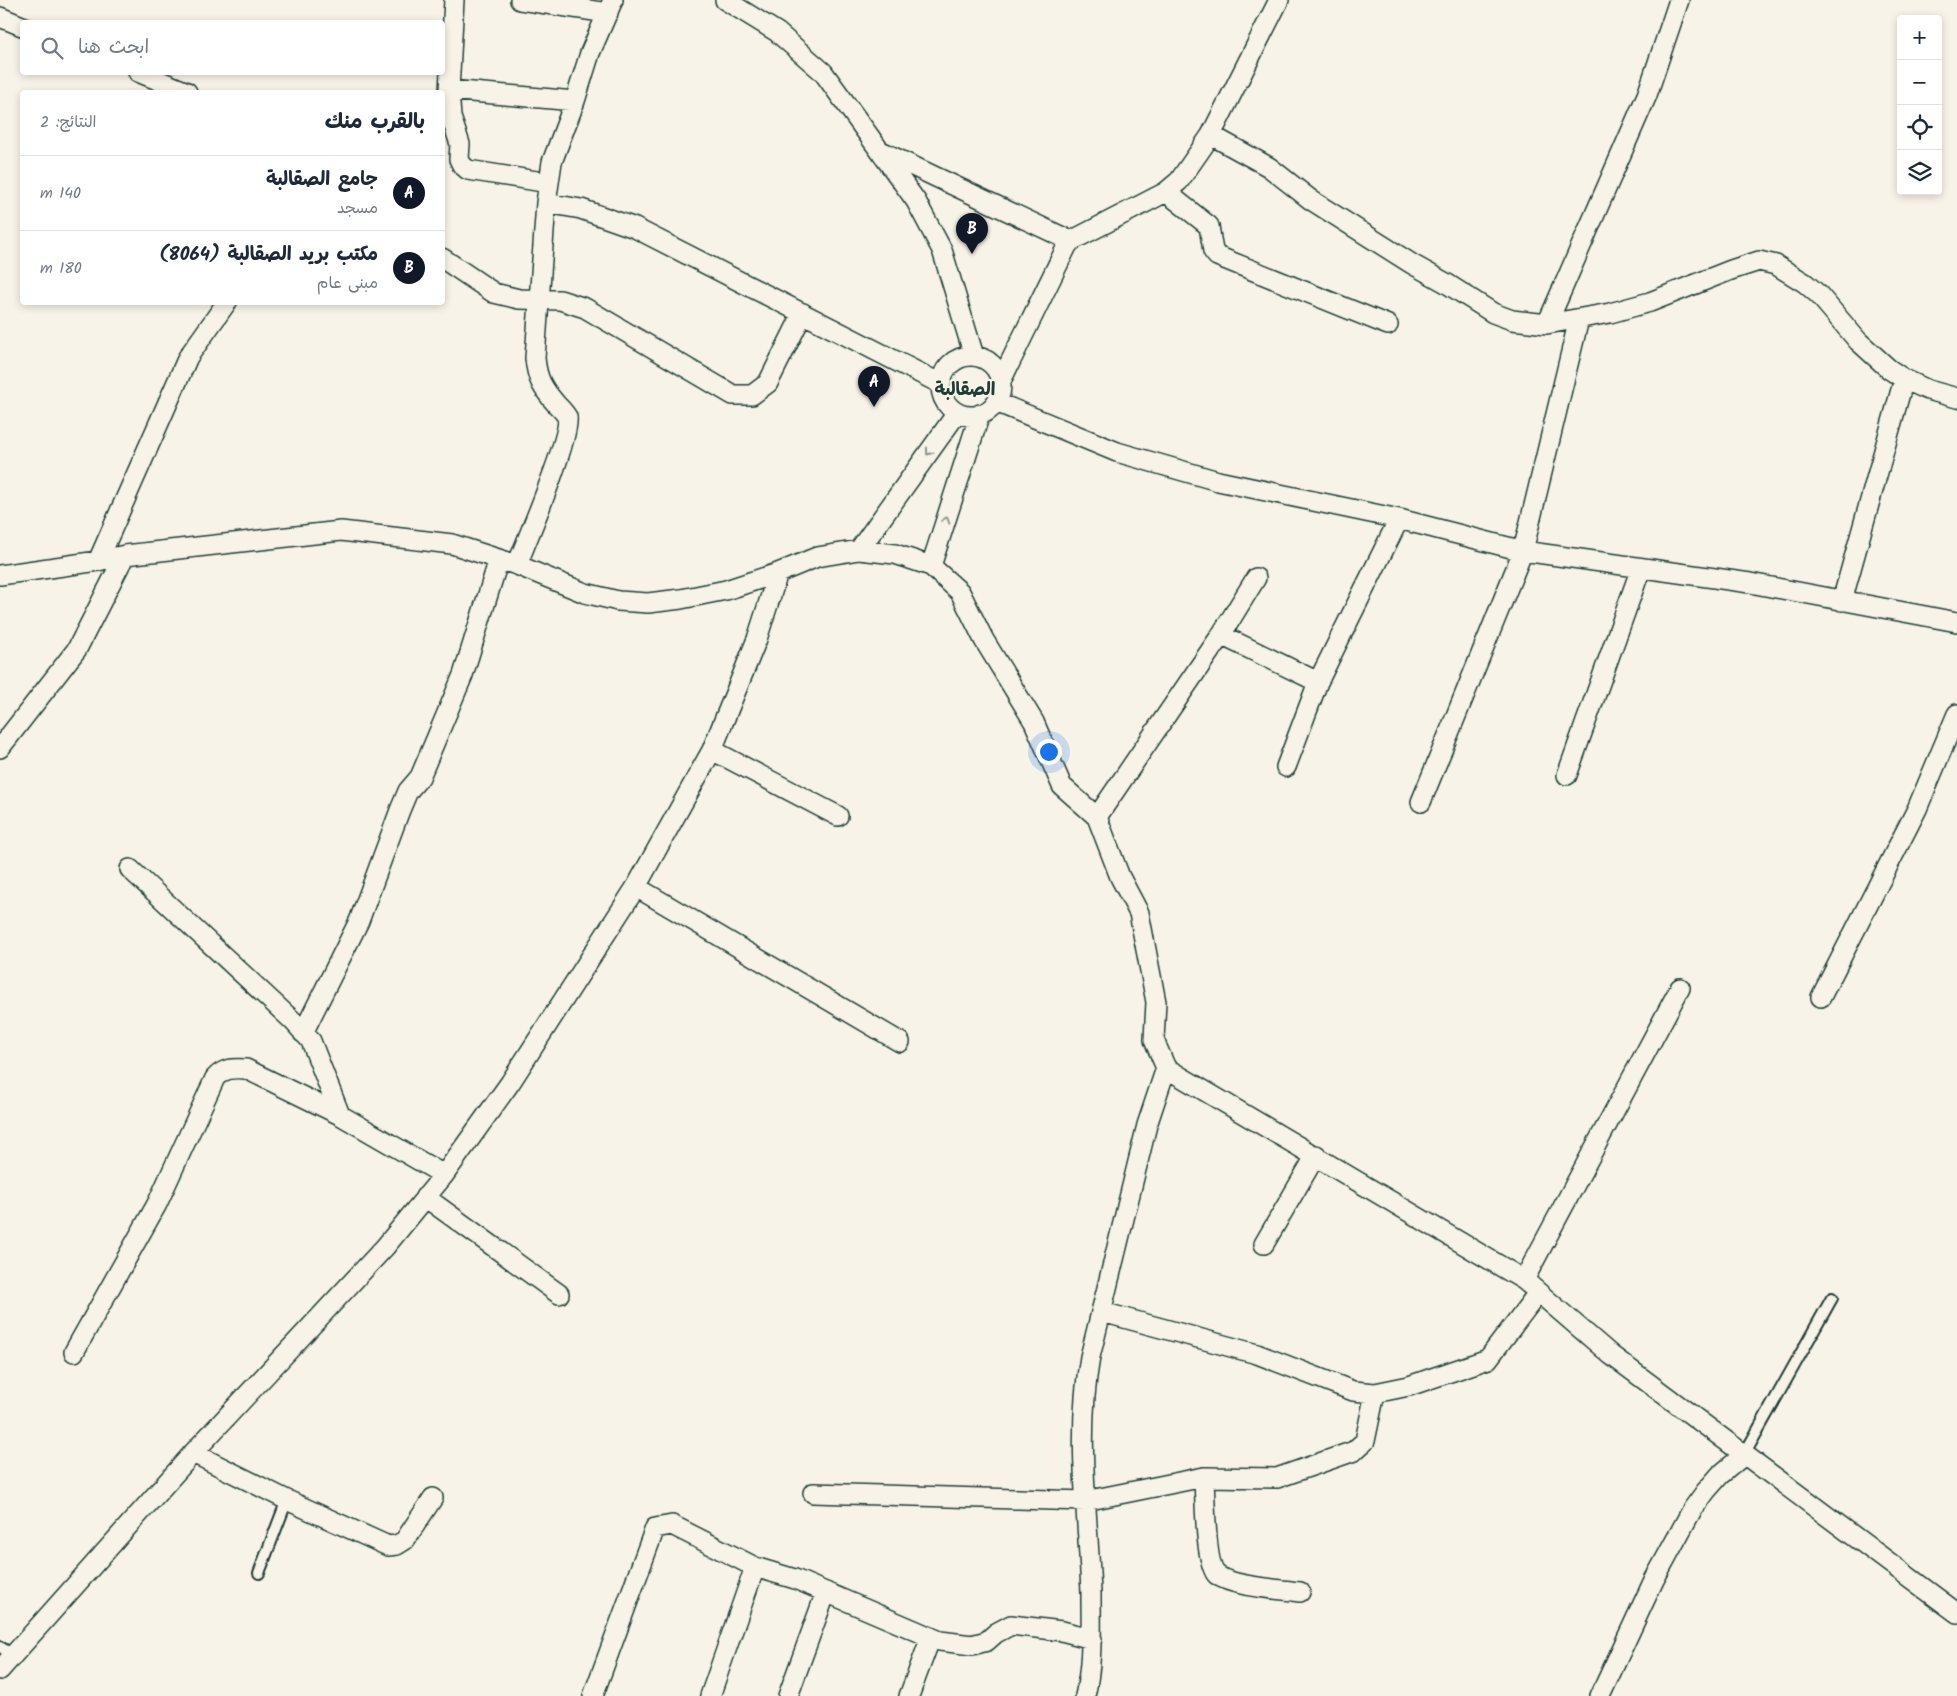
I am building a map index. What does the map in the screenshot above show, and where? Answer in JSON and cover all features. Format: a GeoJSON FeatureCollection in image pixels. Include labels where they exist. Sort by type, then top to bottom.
{"type":"FeatureCollection","features":[{"type":"Feature","properties":{"kind":"street"},"geometry":{"type":"LineString","coordinates":[[454,0],[449,90],[451,117],[460,144],[459,159],[462,165],[468,170],[549,183]]}},
{"type":"Feature","properties":{"kind":"street"},"geometry":{"type":"LineString","coordinates":[[517,564],[559,455],[567,428],[567,416],[544,389],[537,375],[535,358],[546,203],[552,162],[590,54],[610,6],[520,0]]}},
{"type":"Feature","properties":{"kind":"street"},"geometry":{"type":"LineString","coordinates":[[725,0],[777,32],[824,72],[916,201],[942,250],[974,356]]}},
{"type":"Feature","properties":{"kind":"street"},"geometry":{"type":"LineString","coordinates":[[1000,383],[1072,241],[1166,192],[1179,181],[1211,134],[1279,0]]}},
{"type":"Feature","properties":{"kind":"street"},"geometry":{"type":"LineString","coordinates":[[1547,324],[1647,95],[1679,0]]}},
{"type":"Feature","properties":{"kind":"street"},"geometry":{"type":"LineString","coordinates":[[0,17],[20,25]]}},
{"type":"Feature","properties":{"kind":"street"},"geometry":{"type":"LineString","coordinates":[[145,75],[182,90]]}},
{"type":"Feature","properties":{"kind":"street"},"geometry":{"type":"LineString","coordinates":[[449,90],[575,101]]}},
{"type":"Feature","properties":{"kind":"street"},"geometry":{"type":"LineString","coordinates":[[1211,134],[1269,167],[1311,200],[1494,313],[1512,320],[1547,324],[1610,313],[1650,302],[1759,261],[1776,265],[1805,283],[1819,295],[1858,341],[1889,369],[1904,379],[1928,390],[1957,398]]}},
{"type":"Feature","properties":{"kind":"street"},"geometry":{"type":"LineString","coordinates":[[880,151],[1072,241]]}},
{"type":"Feature","properties":{"kind":"street"},"geometry":{"type":"LineString","coordinates":[[1166,192],[1209,226],[1213,252],[1216,256],[1388,325]]}},
{"type":"Feature","properties":{"kind":"street"},"geometry":{"type":"LineString","coordinates":[[546,203],[581,209],[635,228],[941,384]]}},
{"type":"Feature","properties":{"kind":"street"},"geometry":{"type":"LineString","coordinates":[[445,260],[494,293],[519,299],[560,300],[585,308],[733,395],[752,395],[768,383],[803,313]]}},
{"type":"Feature","properties":{"kind":"street"},"geometry":{"type":"LineString","coordinates":[[98,561],[188,357],[226,305]]}},
{"type":"Feature","properties":{"kind":"street"},"geometry":{"type":"LineString","coordinates":[[1421,802],[1522,551],[1579,319]]}},
{"type":"Feature","properties":{"kind":"street"},"geometry":{"type":"LineString","coordinates":[[974,356],[984,359],[992,365],[998,373],[1000,383],[1000,393],[992,407],[980,414],[964,415],[957,413],[944,400],[941,384],[943,374],[948,366],[965,357],[974,356]]}},
{"type":"Feature","properties":{"kind":"street"},"geometry":{"type":"LineString","coordinates":[[1842,601],[1904,379]]}},
{"type":"Feature","properties":{"kind":"street"},"geometry":{"type":"LineString","coordinates":[[996,402],[1117,452],[1218,481],[1399,519],[1522,551],[1750,583],[1957,622]]}},
{"type":"Feature","properties":{"kind":"street"},"geometry":{"type":"LineString","coordinates":[[859,550],[957,413]]}},
{"type":"Feature","properties":{"kind":"street"},"geometry":{"type":"LineString","coordinates":[[931,566],[980,414]]}},
{"type":"Feature","properties":{"kind":"street"},"geometry":{"type":"LineString","coordinates":[[1286,767],[1318,682],[1399,519]]}},
{"type":"Feature","properties":{"kind":"street"},"geometry":{"type":"LineString","coordinates":[[0,575],[98,561],[125,555],[341,531],[452,544],[517,564],[585,593],[618,601],[648,603],[726,590],[778,573],[817,557],[859,550],[895,554],[931,566],[960,592],[984,640],[1034,722],[1062,786],[1097,817],[1120,878],[1139,914],[1156,1002],[1154,1040],[1166,1068],[1316,1155],[1524,1280],[1611,1354],[1957,1613]]}},
{"type":"Feature","properties":{"kind":"street"},"geometry":{"type":"LineString","coordinates":[[0,748],[77,649],[125,555]]}},
{"type":"Feature","properties":{"kind":"street"},"geometry":{"type":"LineString","coordinates":[[304,1033],[359,921],[408,791],[420,777],[463,676],[499,559]]}},
{"type":"Feature","properties":{"kind":"street"},"geometry":{"type":"LineString","coordinates":[[1567,775],[1641,568]]}},
{"type":"Feature","properties":{"kind":"street"},"geometry":{"type":"LineString","coordinates":[[0,1670],[7,1651],[385,1248],[444,1176],[510,1082],[636,887],[712,750],[757,639],[778,573]]}},
{"type":"Feature","properties":{"kind":"street"},"geometry":{"type":"LineString","coordinates":[[1097,817],[1256,578]]}},
{"type":"Feature","properties":{"kind":"street"},"geometry":{"type":"LineString","coordinates":[[1220,634],[1318,682]]}},
{"type":"Feature","properties":{"kind":"street"},"geometry":{"type":"LineString","coordinates":[[1821,997],[1917,809],[1957,714]]}},
{"type":"Feature","properties":{"kind":"street"},"geometry":{"type":"LineString","coordinates":[[712,750],[838,816]]}},
{"type":"Feature","properties":{"kind":"street"},"geometry":{"type":"LineString","coordinates":[[130,869],[293,1021],[311,1041],[340,1115]]}},
{"type":"Feature","properties":{"kind":"street"},"geometry":{"type":"LineString","coordinates":[[636,887],[900,1042]]}},
{"type":"Feature","properties":{"kind":"street"},"geometry":{"type":"LineString","coordinates":[[1524,1280],[1680,988]]}},
{"type":"Feature","properties":{"kind":"street"},"geometry":{"type":"LineString","coordinates":[[74,1352],[157,1204],[215,1078],[220,1072],[232,1068],[246,1069],[340,1115],[444,1176]]}},
{"type":"Feature","properties":{"kind":"street"},"geometry":{"type":"LineString","coordinates":[[1085,1696],[1089,1679],[1092,1639],[1090,1561],[1085,1501],[1084,1388],[1090,1356],[1147,1125],[1166,1068]]}},
{"type":"Feature","properties":{"kind":"street"},"geometry":{"type":"LineString","coordinates":[[1264,1244],[1316,1155]]}},
{"type":"Feature","properties":{"kind":"street"},"geometry":{"type":"LineString","coordinates":[[425,1197],[559,1294]]}},
{"type":"Feature","properties":{"kind":"street"},"geometry":{"type":"LineString","coordinates":[[1102,1312],[1257,1354],[1353,1391],[1375,1393],[1409,1386],[1488,1360],[1538,1292]]}},
{"type":"Feature","properties":{"kind":"street"},"geometry":{"type":"LineString","coordinates":[[813,1493],[1085,1501],[1204,1477],[1278,1478],[1354,1451],[1365,1441],[1375,1393]]}},
{"type":"Feature","properties":{"kind":"street"},"geometry":{"type":"LineString","coordinates":[[193,1453],[287,1500],[388,1546],[397,1545],[405,1540],[433,1498]]}},
{"type":"Feature","properties":{"kind":"street"},"geometry":{"type":"LineString","coordinates":[[1600,1696],[1654,1580],[1692,1510],[1720,1475],[1744,1455]]}},
{"type":"Feature","properties":{"kind":"street"},"geometry":{"type":"LineString","coordinates":[[1204,1477],[1209,1556],[1216,1574],[1230,1582],[1300,1592]]}},
{"type":"Feature","properties":{"kind":"street"},"geometry":{"type":"LineString","coordinates":[[593,1696],[655,1528],[672,1525],[755,1567],[795,1579],[940,1641],[972,1646],[988,1641],[996,1632],[1011,1625],[1062,1631],[1092,1639]]}},
{"type":"Feature","properties":{"kind":"street"},"geometry":{"type":"LineString","coordinates":[[710,1696],[755,1567]]}},
{"type":"Feature","properties":{"kind":"street"},"geometry":{"type":"LineString","coordinates":[[788,1696],[826,1592]]}},
{"type":"Feature","properties":{"kind":"street"},"geometry":{"type":"LineString","coordinates":[[909,1696],[931,1637]]}},
{"type":"Feature","properties":{"kind":"lane"},"geometry":{"type":"LineString","coordinates":[[1744,1455],[1832,1298]]}},
{"type":"Feature","properties":{"kind":"lane"},"geometry":{"type":"LineString","coordinates":[[259,1574],[287,1500]]}},
{"type":"Feature","properties":{"kind":"place","name":"مكتب بريد الصقالبة (8064)"},"geometry":{"type":"Point","coordinates":[972,254]}},
{"type":"Feature","properties":{"kind":"place","name":"جامع الصقالبة"},"geometry":{"type":"Point","coordinates":[874,407]}},
{"type":"Feature","properties":{"kind":"district","name":"الصقالبة"},"geometry":{"type":"Point","coordinates":[965,390]}}]}
